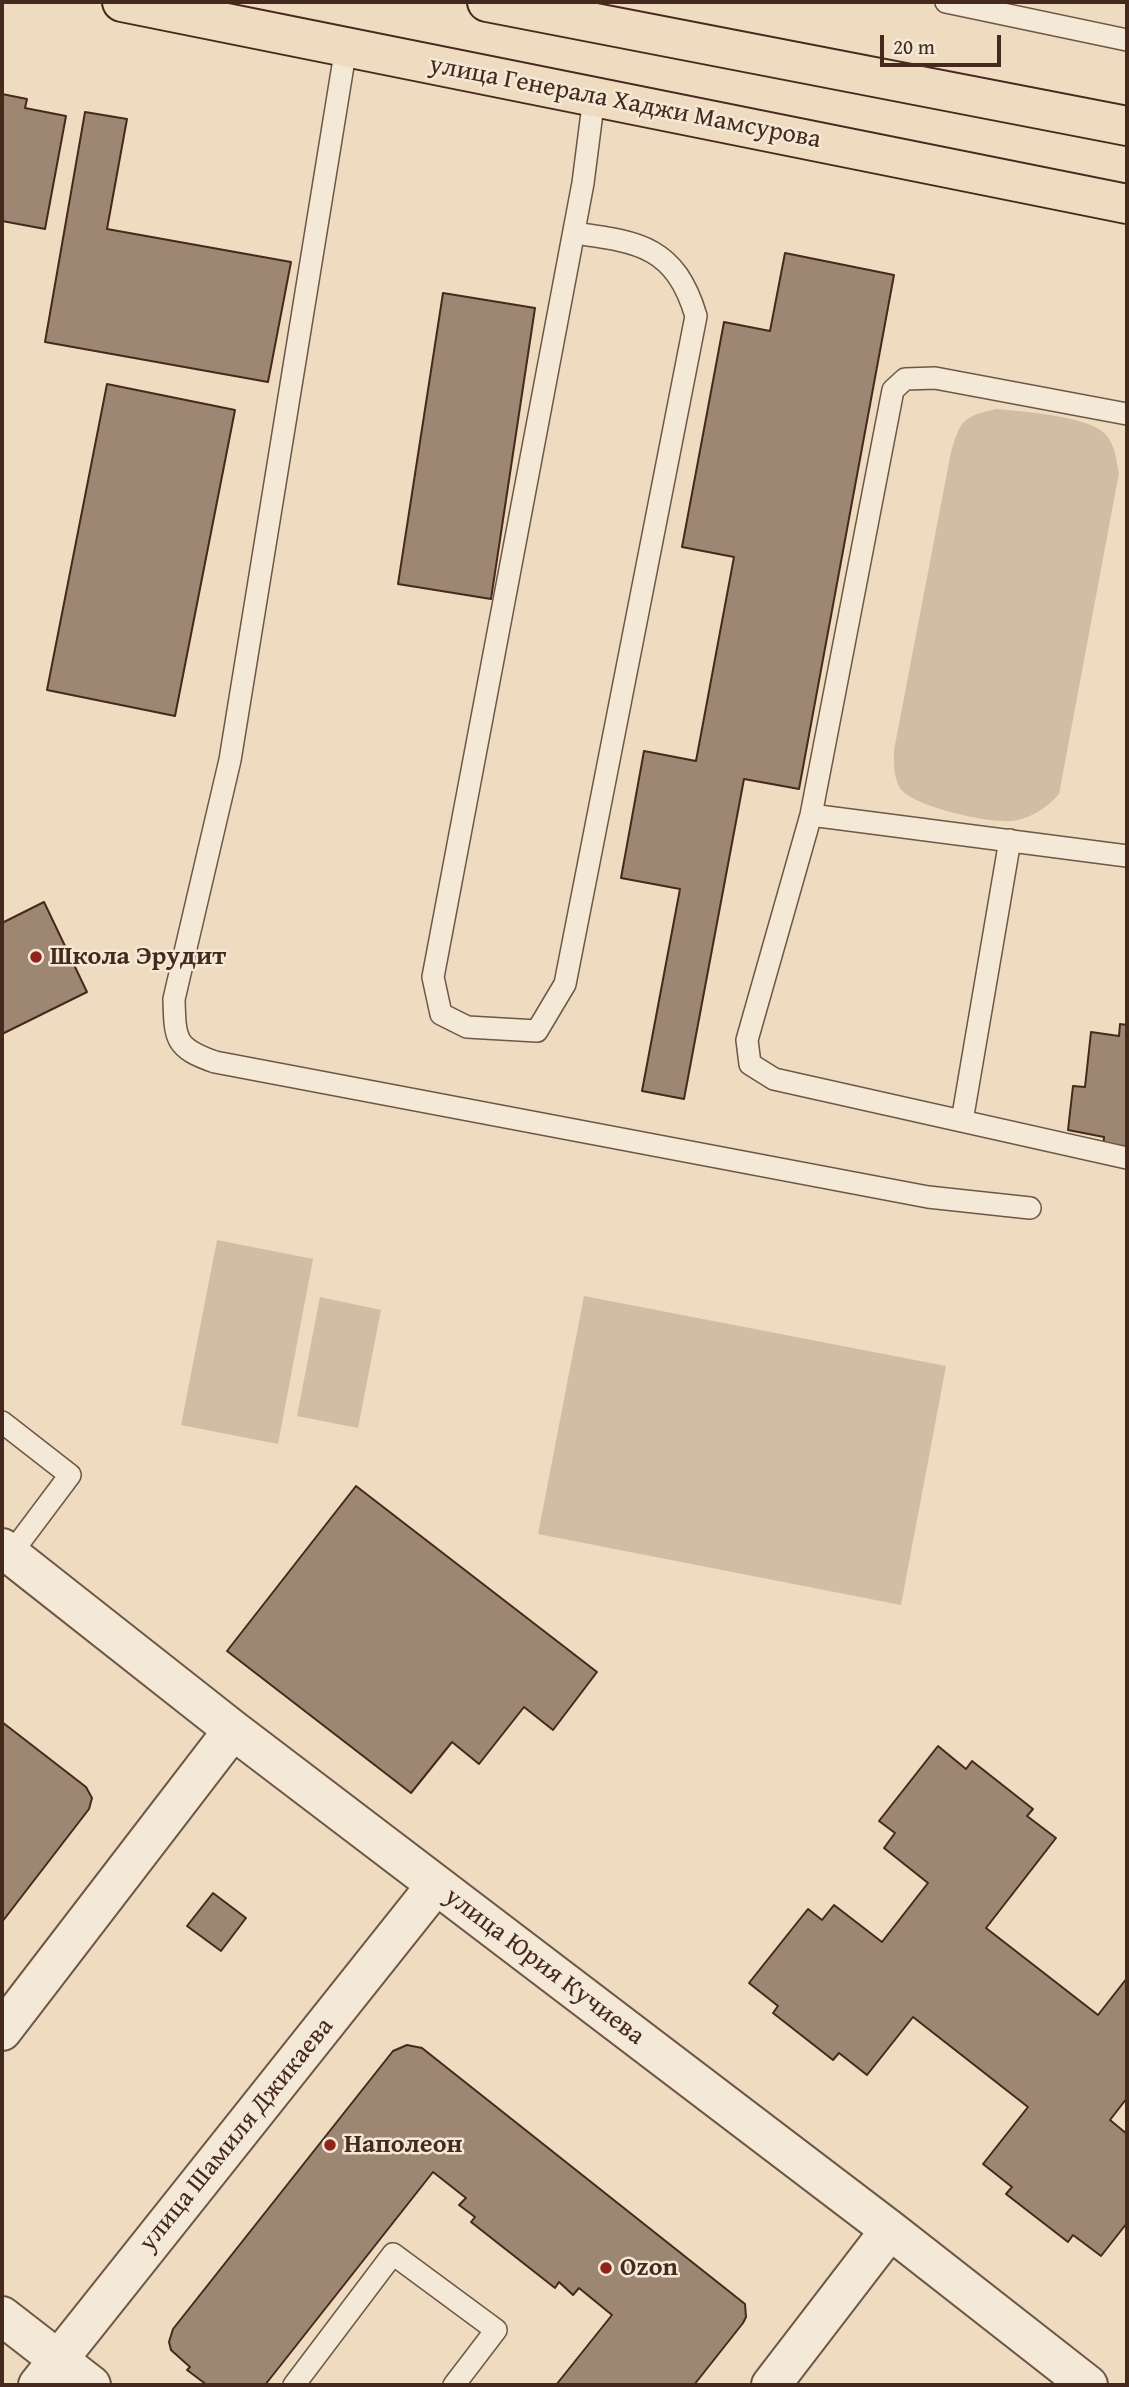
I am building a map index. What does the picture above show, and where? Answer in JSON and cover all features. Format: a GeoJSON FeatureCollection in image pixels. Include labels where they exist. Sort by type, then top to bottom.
{"type":"FeatureCollection","features":[{"type":"Feature","properties":{"kind":"main road","name":"улица Генерала Хаджи Мамсурова"},"geometry":{"type":"LineString","coordinates":[[122,2],[1127,204]]}},
{"type":"Feature","properties":{"kind":"main road"},"geometry":{"type":"LineString","coordinates":[[487,2],[1127,126]]}},
{"type":"Feature","properties":{"kind":"street","name":"улица Юрия Кучиева"},"geometry":{"type":"LineString","coordinates":[[6,1552],[233,1730],[890,2230],[1088,2385]]}},
{"type":"Feature","properties":{"kind":"street"},"geometry":{"type":"LineString","coordinates":[[2,2031],[233,1730]]}},
{"type":"Feature","properties":{"kind":"street","name":"улица Шамиля Джикаева"},"geometry":{"type":"LineString","coordinates":[[48,2373],[436,1885]]}},
{"type":"Feature","properties":{"kind":"street"},"geometry":{"type":"LineString","coordinates":[[771,2385],[890,2230]]}},
{"type":"Feature","properties":{"kind":"street"},"geometry":{"type":"LineString","coordinates":[[2,2316],[48,2373],[90,2385]]}},
{"type":"Feature","properties":{"kind":"lane"},"geometry":{"type":"LineString","coordinates":[[946,2],[1127,40]]}},
{"type":"Feature","properties":{"kind":"lane"},"geometry":{"type":"LineString","coordinates":[[346,47],[230,760],[174,999],[175,1035],[189,1053],[215,1062],[928,1197],[1030,1208]]}},
{"type":"Feature","properties":{"kind":"lane"},"geometry":{"type":"LineString","coordinates":[[573,233],[615,239],[669,261],[688,288],[696,316],[565,984],[537,1031],[467,1027],[441,1014],[433,977],[573,233],[594,97]]}},
{"type":"Feature","properties":{"kind":"lane"},"geometry":{"type":"LineString","coordinates":[[1127,414],[935,378],[905,379],[893,390],[811,815],[747,1040],[750,1064],[774,1079],[1127,1158]]}},
{"type":"Feature","properties":{"kind":"lane"},"geometry":{"type":"LineString","coordinates":[[811,815],[1127,856]]}},
{"type":"Feature","properties":{"kind":"lane"},"geometry":{"type":"LineString","coordinates":[[962,1121],[1010,841]]}},
{"type":"Feature","properties":{"kind":"lane"},"geometry":{"type":"LineString","coordinates":[[2,1422],[70,1475],[6,1552]]}},
{"type":"Feature","properties":{"kind":"lane"},"geometry":{"type":"LineString","coordinates":[[294,2385],[393,2254],[496,2330],[454,2385]]}},
{"type":"Feature","properties":{"kind":"shaded area"},"geometry":{"type":"Polygon","coordinates":[[[996,409],[1052,415],[1094,426],[1110,441],[1119,473],[1059,794],[1036,813],[1007,821],[975,818],[921,802],[900,788],[894,765],[894,750],[951,452],[964,422],[996,409]]]}},
{"type":"Feature","properties":{"kind":"shaded area"},"geometry":{"type":"Polygon","coordinates":[[[217,1240],[313,1259],[278,1444],[181,1425],[217,1240]]]}},
{"type":"Feature","properties":{"kind":"shaded area"},"geometry":{"type":"Polygon","coordinates":[[[584,1296],[946,1366],[901,1605],[538,1534],[584,1296]]]}},
{"type":"Feature","properties":{"kind":"shaded area"},"geometry":{"type":"Polygon","coordinates":[[[320,1297],[381,1310],[358,1428],[297,1416],[320,1297]]]}},
{"type":"Feature","properties":{"kind":"building"},"geometry":{"type":"Polygon","coordinates":[[[2,94],[27,99],[25,108],[66,116],[45,229],[2,221],[2,94]]]}},
{"type":"Feature","properties":{"kind":"building"},"geometry":{"type":"Polygon","coordinates":[[[85,112],[127,119],[107,229],[291,262],[268,382],[45,342],[85,112]]]}},
{"type":"Feature","properties":{"kind":"building"},"geometry":{"type":"Polygon","coordinates":[[[785,253],[894,275],[799,789],[744,779],[684,1099],[642,1091],[680,889],[621,878],[644,751],[696,761],[734,557],[682,547],[724,322],[770,331],[785,253]]]}},
{"type":"Feature","properties":{"kind":"building"},"geometry":{"type":"Polygon","coordinates":[[[443,293],[535,308],[491,599],[398,584],[443,293]]]}},
{"type":"Feature","properties":{"kind":"building"},"geometry":{"type":"Polygon","coordinates":[[[107,384],[235,410],[175,716],[47,690],[107,384]]]}},
{"type":"Feature","properties":{"kind":"building","name":"Школа Эрудит"},"geometry":{"type":"Polygon","coordinates":[[[44,902],[87,992],[2,1034],[2,923],[44,902]]]}},
{"type":"Feature","properties":{"kind":"building"},"geometry":{"type":"Polygon","coordinates":[[[1120,1024],[1127,1025],[1127,1156],[1103,1151],[1104,1137],[1068,1130],[1073,1086],[1085,1087],[1091,1032],[1119,1036],[1120,1024]]]}},
{"type":"Feature","properties":{"kind":"building"},"geometry":{"type":"Polygon","coordinates":[[[356,1486],[597,1672],[553,1730],[524,1707],[479,1764],[452,1742],[411,1793],[227,1651],[356,1486]]]}},
{"type":"Feature","properties":{"kind":"building"},"geometry":{"type":"Polygon","coordinates":[[[2,1722],[86,1787],[92,1798],[89,1809],[2,1922],[2,1722]]]}},
{"type":"Feature","properties":{"kind":"building"},"geometry":{"type":"Polygon","coordinates":[[[938,1746],[966,1769],[972,1761],[1033,1809],[1027,1816],[1056,1838],[986,1928],[1098,2015],[1127,1978],[1127,2098],[1110,2120],[1127,2134],[1127,2223],[1101,2256],[1073,2235],[1068,2242],[1006,2194],[1012,2187],[983,2164],[1028,2107],[913,2017],[867,2075],[839,2053],[833,2060],[773,2013],[778,2006],[749,1983],[808,1909],[822,1920],[834,1905],[882,1942],[928,1883],[884,1848],[895,1833],[879,1821],[938,1746]]]}},
{"type":"Feature","properties":{"kind":"building"},"geometry":{"type":"Polygon","coordinates":[[[213,1893],[246,1918],[221,1951],[187,1926],[213,1893]]]}},
{"type":"Feature","properties":{"kind":"building"},"geometry":{"type":"Polygon","coordinates":[[[407,2045],[422,2048],[745,2304],[746,2317],[743,2323],[694,2385],[556,2385],[612,2315],[579,2288],[573,2295],[559,2282],[555,2288],[471,2222],[475,2217],[459,2205],[466,2198],[433,2172],[265,2385],[207,2385],[187,2370],[190,2367],[171,2350],[169,2342],[173,2329],[393,2051],[407,2045]]]}},
{"type":"Feature","properties":{"kind":"place","name":"Школа Эрудит"},"geometry":{"type":"Point","coordinates":[36,957]}},
{"type":"Feature","properties":{"kind":"place","name":"Наполеон"},"geometry":{"type":"Point","coordinates":[330,2145]}},
{"type":"Feature","properties":{"kind":"place","name":"Ozon"},"geometry":{"type":"Point","coordinates":[606,2268]}}]}
